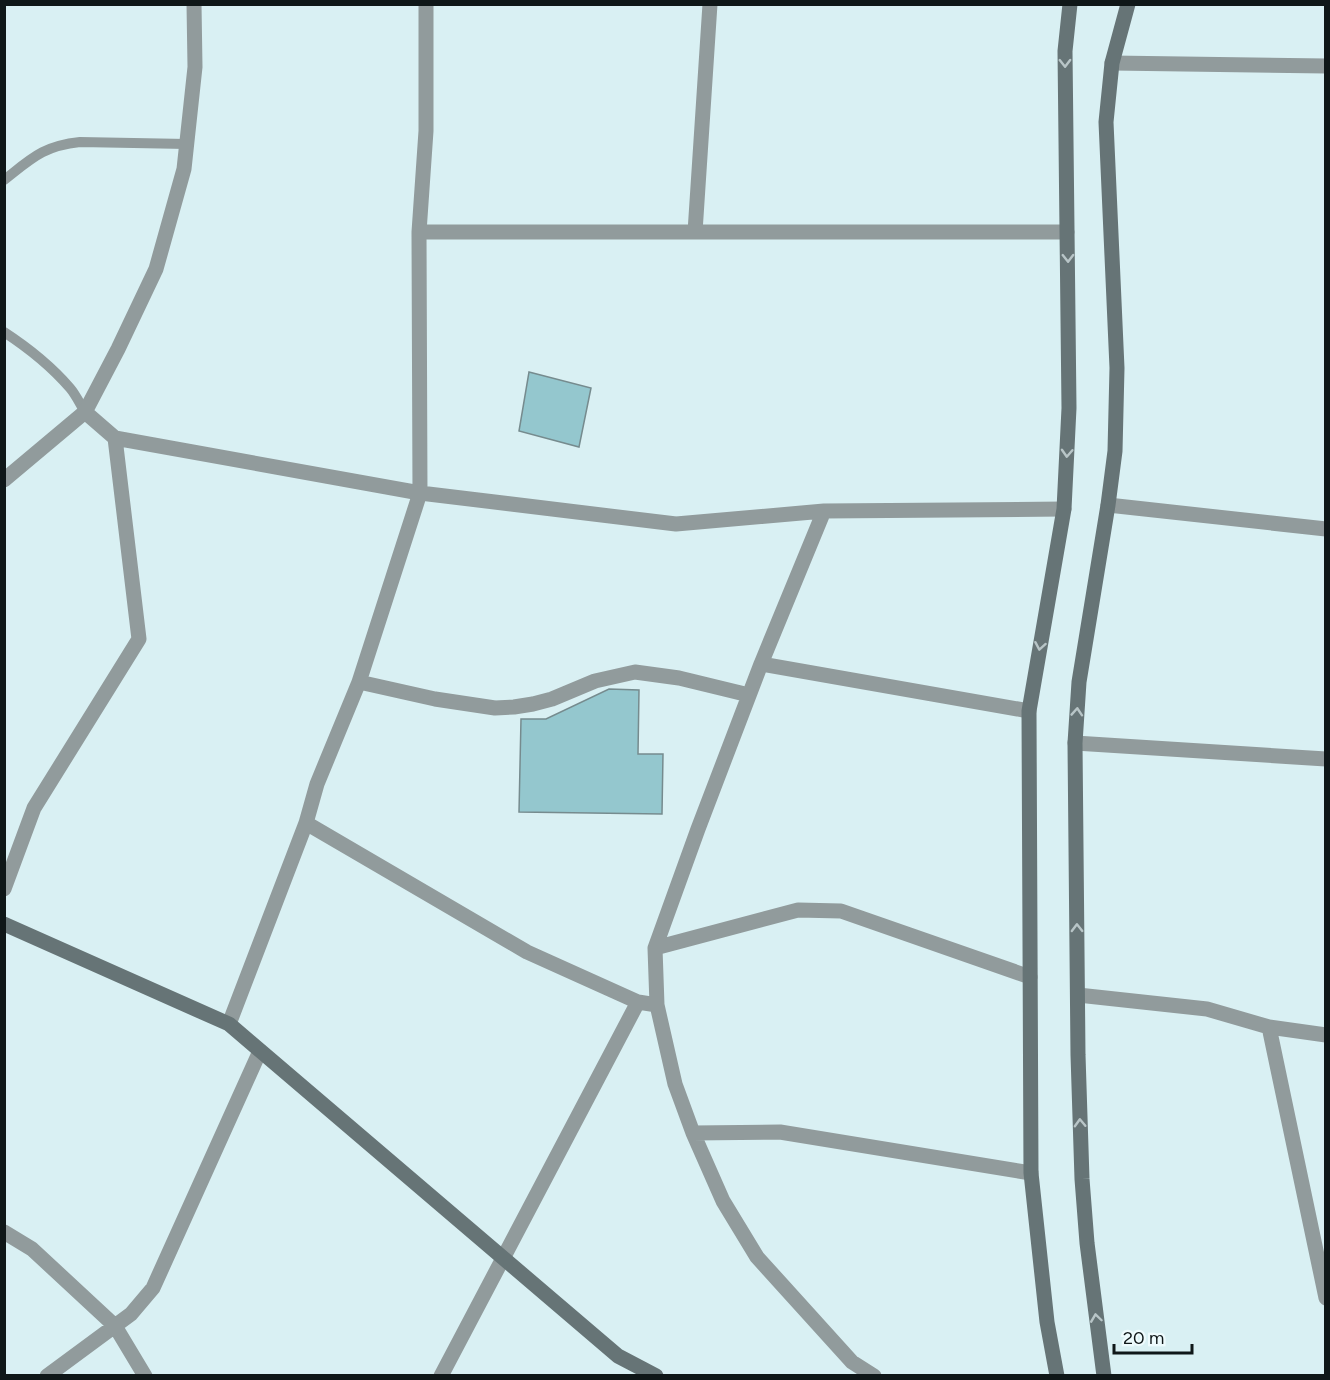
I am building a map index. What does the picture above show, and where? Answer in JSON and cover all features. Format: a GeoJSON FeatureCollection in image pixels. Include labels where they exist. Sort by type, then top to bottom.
{"type":"FeatureCollection","features":[{"type":"Feature","properties":{"kind":"street"},"geometry":{"type":"LineString","coordinates":[[4,480],[85,412],[156,269],[184,169],[195,67],[194,4]]}},
{"type":"Feature","properties":{"kind":"street"},"geometry":{"type":"LineString","coordinates":[[229,1024],[306,823],[317,784],[359,682],[420,493],[419,232],[426,131],[426,4]]}},
{"type":"Feature","properties":{"kind":"street"},"geometry":{"type":"LineString","coordinates":[[695,232],[710,4]]}},
{"type":"Feature","properties":{"kind":"street"},"geometry":{"type":"LineString","coordinates":[[1057,1376],[1047,1322],[1031,1173],[1029,711],[1064,509],[1069,408],[1065,51],[1070,4]]}},
{"type":"Feature","properties":{"kind":"street"},"geometry":{"type":"LineString","coordinates":[[1104,1376],[1082,1179],[1075,743],[1079,682],[1115,451],[1118,368],[1106,122],[1112,63],[1128,4]]}},
{"type":"Feature","properties":{"kind":"street"},"geometry":{"type":"LineString","coordinates":[[1112,63],[1326,66]]}},
{"type":"Feature","properties":{"kind":"street"},"geometry":{"type":"LineString","coordinates":[[419,232],[1067,232]]}},
{"type":"Feature","properties":{"kind":"street"},"geometry":{"type":"LineString","coordinates":[[85,412],[115,438],[420,493],[676,524],[824,512],[1064,509]]}},
{"type":"Feature","properties":{"kind":"street"},"geometry":{"type":"LineString","coordinates":[[4,889],[34,808],[140,639],[115,438]]}},
{"type":"Feature","properties":{"kind":"street"},"geometry":{"type":"LineString","coordinates":[[1108,505],[1326,529]]}},
{"type":"Feature","properties":{"kind":"street"},"geometry":{"type":"LineString","coordinates":[[824,512],[761,664],[655,948],[657,1005],[675,1084],[693,1133],[723,1201],[758,1257],[852,1362],[874,1376]]}},
{"type":"Feature","properties":{"kind":"street"},"geometry":{"type":"LineString","coordinates":[[761,664],[1029,711]]}},
{"type":"Feature","properties":{"kind":"street"},"geometry":{"type":"LineString","coordinates":[[359,682],[435,699],[495,708],[533,705],[595,681],[635,672],[679,678],[749,696]]}},
{"type":"Feature","properties":{"kind":"street"},"geometry":{"type":"LineString","coordinates":[[1075,743],[1326,759]]}},
{"type":"Feature","properties":{"kind":"street"},"geometry":{"type":"LineString","coordinates":[[306,823],[527,952],[638,1002],[657,1005]]}},
{"type":"Feature","properties":{"kind":"street"},"geometry":{"type":"LineString","coordinates":[[655,948],[798,910],[841,911],[1030,977]]}},
{"type":"Feature","properties":{"kind":"street"},"geometry":{"type":"LineString","coordinates":[[4,924],[229,1024],[618,1356],[656,1376]]}},
{"type":"Feature","properties":{"kind":"street"},"geometry":{"type":"LineString","coordinates":[[1078,995],[1207,1009],[1269,1027],[1326,1035]]}},
{"type":"Feature","properties":{"kind":"street"},"geometry":{"type":"LineString","coordinates":[[441,1376],[638,1002]]}},
{"type":"Feature","properties":{"kind":"street"},"geometry":{"type":"LineString","coordinates":[[1269,1027],[1326,1298]]}},
{"type":"Feature","properties":{"kind":"street"},"geometry":{"type":"LineString","coordinates":[[47,1376],[131,1314],[153,1288],[260,1051]]}},
{"type":"Feature","properties":{"kind":"street"},"geometry":{"type":"LineString","coordinates":[[693,1133],[780,1132],[1031,1173]]}},
{"type":"Feature","properties":{"kind":"street"},"geometry":{"type":"LineString","coordinates":[[4,1232],[32,1250],[115,1326],[145,1376]]}},
{"type":"Feature","properties":{"kind":"lane"},"geometry":{"type":"LineString","coordinates":[[4,180],[37,155],[63,144],[80,142],[187,144]]}},
{"type":"Feature","properties":{"kind":"lane"},"geometry":{"type":"LineString","coordinates":[[4,332],[51,369],[70,389],[85,412]]}},
{"type":"Feature","properties":{"kind":"building"},"geometry":{"type":"Polygon","coordinates":[[[529,372],[591,388],[579,447],[519,431],[529,372]]]}},
{"type":"Feature","properties":{"kind":"building"},"geometry":{"type":"Polygon","coordinates":[[[609,689],[639,690],[638,754],[663,754],[662,814],[519,812],[521,719],[546,719],[609,689]]]}}]}
